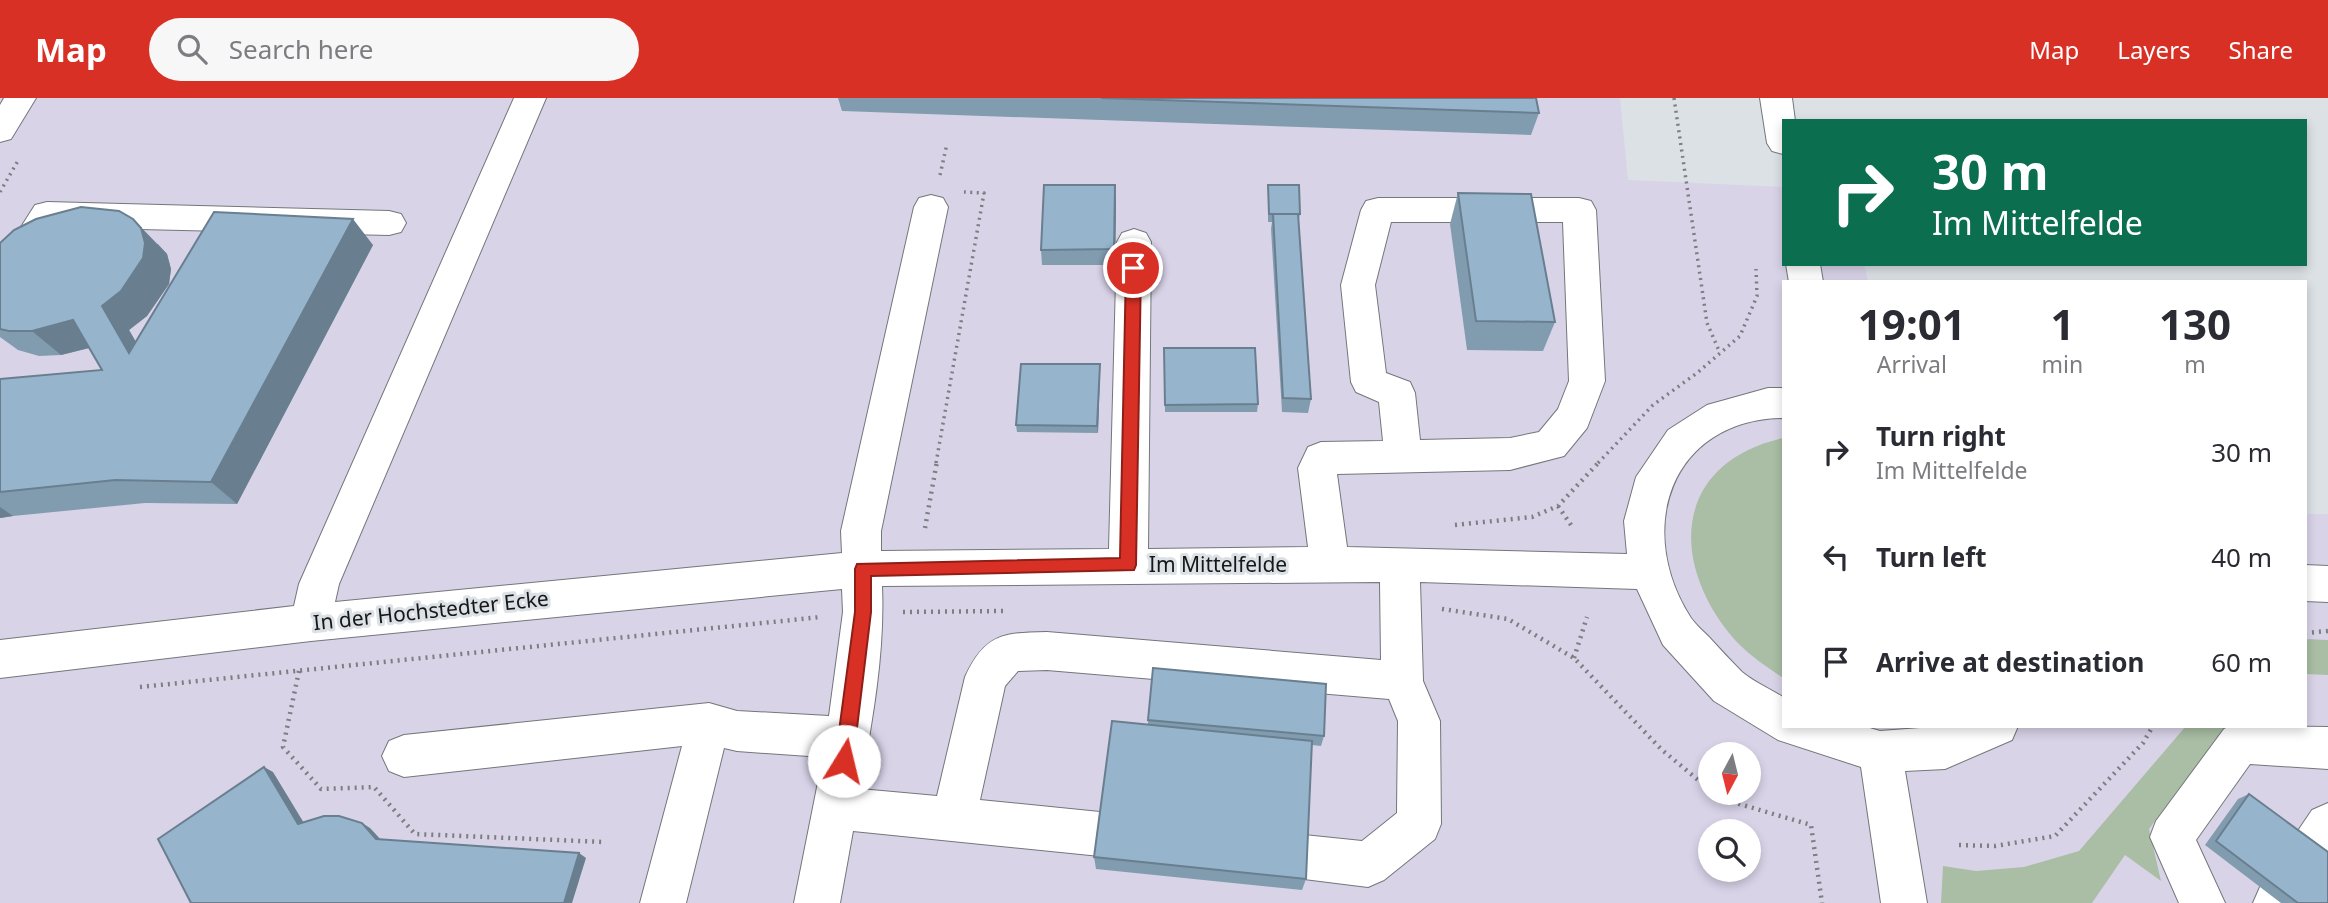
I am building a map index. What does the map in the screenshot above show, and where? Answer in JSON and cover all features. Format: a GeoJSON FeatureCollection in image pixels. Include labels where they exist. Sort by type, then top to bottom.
{"type":"FeatureCollection","features":[{"type":"Feature","properties":{"kind":"main road"},"geometry":{"type":"LineString","coordinates":[[0,131],[20,98]]}},
{"type":"Feature","properties":{"kind":"main road"},"geometry":{"type":"LineString","coordinates":[[311,623],[319,584],[530,98]]}},
{"type":"Feature","properties":{"kind":"main road"},"geometry":{"type":"LineString","coordinates":[[1776,98],[1782,137]]}},
{"type":"Feature","properties":{"kind":"main road"},"geometry":{"type":"LineString","coordinates":[[818,900],[848,738],[863,612],[861,531],[931,207]]}},
{"type":"Feature","properties":{"kind":"main road"},"geometry":{"type":"LineString","coordinates":[[1330,564],[1317,468],[1321,458],[1403,456],[1520,452],[1551,444],[1574,417],[1587,381],[1579,210],[1378,210],[1358,285],[1370,383],[1396,393],[1403,456]]}},
{"type":"Feature","properties":{"kind":"main road"},"geometry":{"type":"LineString","coordinates":[[0,288],[47,214],[389,223]]}},
{"type":"Feature","properties":{"kind":"main road"},"geometry":{"type":"LineString","coordinates":[[1128,565],[1134,242]]}},
{"type":"Feature","properties":{"kind":"main road"},"geometry":{"type":"LineString","coordinates":[[1782,403],[1768,403],[1720,416],[1681,441],[1655,477],[1643,521],[1649,572],[1677,632],[1729,687],[1782,719]]}},
{"type":"Feature","properties":{"kind":"main road"},"geometry":{"type":"LineString","coordinates":[[1304,857],[1368,864],[1419,824],[1419,721],[1402,681],[1402,608],[1398,564]]}},
{"type":"Feature","properties":{"kind":"main road","name":"Im Mittelfelde"},"geometry":{"type":"LineString","coordinates":[[863,569],[1398,564],[1649,572]]}},
{"type":"Feature","properties":{"kind":"main road","name":"In der Hochstedter Ecke"},"geometry":{"type":"LineString","coordinates":[[0,659],[311,623],[863,569]]}},
{"type":"Feature","properties":{"kind":"main road"},"geometry":{"type":"LineString","coordinates":[[2307,583],[2328,584]]}},
{"type":"Feature","properties":{"kind":"main road"},"geometry":{"type":"LineString","coordinates":[[954,819],[986,677],[1008,652],[1048,650],[1402,681]]}},
{"type":"Feature","properties":{"kind":"main road"},"geometry":{"type":"LineString","coordinates":[[404,756],[709,723],[737,731],[848,738]]}},
{"type":"Feature","properties":{"kind":"main road"},"geometry":{"type":"LineString","coordinates":[[663,903],[709,723]]}},
{"type":"Feature","properties":{"kind":"main road"},"geometry":{"type":"LineString","coordinates":[[1800,728],[1880,752],[1945,748],[1992,728]]}},
{"type":"Feature","properties":{"kind":"main road"},"geometry":{"type":"LineString","coordinates":[[2202,903],[2172,837],[2239,743],[2328,747]]}},
{"type":"Feature","properties":{"kind":"main road"},"geometry":{"type":"LineString","coordinates":[[1880,752],[1904,903]]}},
{"type":"Feature","properties":{"kind":"main road"},"geometry":{"type":"LineString","coordinates":[[836,808],[1100,835]]}},
{"type":"Feature","properties":{"kind":"main road"},"geometry":{"type":"LineString","coordinates":[[2276,903],[2328,825]]}},
{"type":"Feature","properties":{"kind":"path"},"geometry":{"type":"LineString","coordinates":[[1674,98],[1707,323],[1720,353]]}},
{"type":"Feature","properties":{"kind":"path"},"geometry":{"type":"LineString","coordinates":[[1570,525],[1558,506],[1653,405],[1740,336],[1757,296],[1756,269]]}},
{"type":"Feature","properties":{"kind":"path"},"geometry":{"type":"LineString","coordinates":[[1574,658],[1587,617]]}},
{"type":"Feature","properties":{"kind":"path"},"geometry":{"type":"LineString","coordinates":[[2307,633],[2328,631]]}},
{"type":"Feature","properties":{"kind":"path"},"geometry":{"type":"LineString","coordinates":[[1959,845],[1995,846],[2055,836],[2143,743],[2152,728]]}},
{"type":"Feature","properties":{"kind":"path"},"geometry":{"type":"LineString","coordinates":[[1743,805],[1811,825],[1822,903]]}},
{"type":"Feature","properties":{"kind":"shaded area"},"geometry":{"type":"Polygon","coordinates":[[[0,98],[1620,98],[1628,180],[1782,187],[1782,266],[1864,266],[1868,280],[1782,280],[1782,728],[2307,728],[2307,514],[2328,514],[2328,903],[0,903],[0,98]]]}},
{"type":"Feature","properties":{"kind":"green space"},"geometry":{"type":"Polygon","coordinates":[[[1782,438],[1782,677],[1748,652],[1729,633],[1709,603],[1697,573],[1691,544],[1693,516],[1703,490],[1721,468],[1748,450],[1782,438]]]}},
{"type":"Feature","properties":{"kind":"green space"},"geometry":{"type":"Polygon","coordinates":[[[2307,639],[2328,640],[2328,675],[2307,674],[2307,639]]]}},
{"type":"Feature","properties":{"kind":"green space"},"geometry":{"type":"Polygon","coordinates":[[[2184,728],[2225,728],[2149,829],[2161,881],[2125,855],[2092,903],[1941,903],[1943,866],[1976,871],[2024,867],[2079,851],[2184,728]]]}},
{"type":"Feature","properties":{"kind":"building"},"geometry":{"type":"Polygon","coordinates":[[[1101,98],[1536,98],[1539,113],[1101,98]]]}},
{"type":"Feature","properties":{"kind":"building"},"geometry":{"type":"Polygon","coordinates":[[[1044,185],[1115,185],[1114,249],[1041,250],[1044,185]]]}},
{"type":"Feature","properties":{"kind":"building"},"geometry":{"type":"Polygon","coordinates":[[[1268,185],[1299,185],[1300,214],[1269,214],[1268,185]]]}},
{"type":"Feature","properties":{"kind":"building"},"geometry":{"type":"Polygon","coordinates":[[[1458,193],[1531,194],[1555,322],[1476,321],[1458,193]]]}},
{"type":"Feature","properties":{"kind":"building"},"geometry":{"type":"Polygon","coordinates":[[[81,207],[119,211],[133,219],[141,228],[145,243],[143,258],[121,291],[102,306],[129,353],[214,212],[353,219],[211,482],[115,480],[0,492],[0,379],[102,370],[73,320],[32,331],[0,329],[0,243],[14,230],[36,219],[81,207]]]}},
{"type":"Feature","properties":{"kind":"building"},"geometry":{"type":"Polygon","coordinates":[[[1273,214],[1298,214],[1311,399],[1283,398],[1273,214]]]}},
{"type":"Feature","properties":{"kind":"building"},"geometry":{"type":"Polygon","coordinates":[[[1164,348],[1255,348],[1258,404],[1165,405],[1164,348]]]}},
{"type":"Feature","properties":{"kind":"building"},"geometry":{"type":"Polygon","coordinates":[[[1021,364],[1100,364],[1097,426],[1016,425],[1021,364]]]}},
{"type":"Feature","properties":{"kind":"building"},"geometry":{"type":"Polygon","coordinates":[[[1153,668],[1326,684],[1324,736],[1148,720],[1153,668]]]}},
{"type":"Feature","properties":{"kind":"building"},"geometry":{"type":"Polygon","coordinates":[[[1112,721],[1312,741],[1306,879],[1094,857],[1112,721]]]}},
{"type":"Feature","properties":{"kind":"building"},"geometry":{"type":"Polygon","coordinates":[[[264,767],[298,824],[324,816],[339,816],[362,823],[376,839],[579,853],[564,903],[191,903],[158,839],[264,767]]]}},
{"type":"Feature","properties":{"kind":"building"},"geometry":{"type":"Polygon","coordinates":[[[2249,794],[2328,852],[2328,903],[2298,903],[2216,841],[2249,794]]]}},
{"type":"Feature","properties":{"kind":"route"},"geometry":{"type":"LineString","coordinates":[[844,761],[863,612],[863,569],[1128,565],[1133,268]]}}]}
